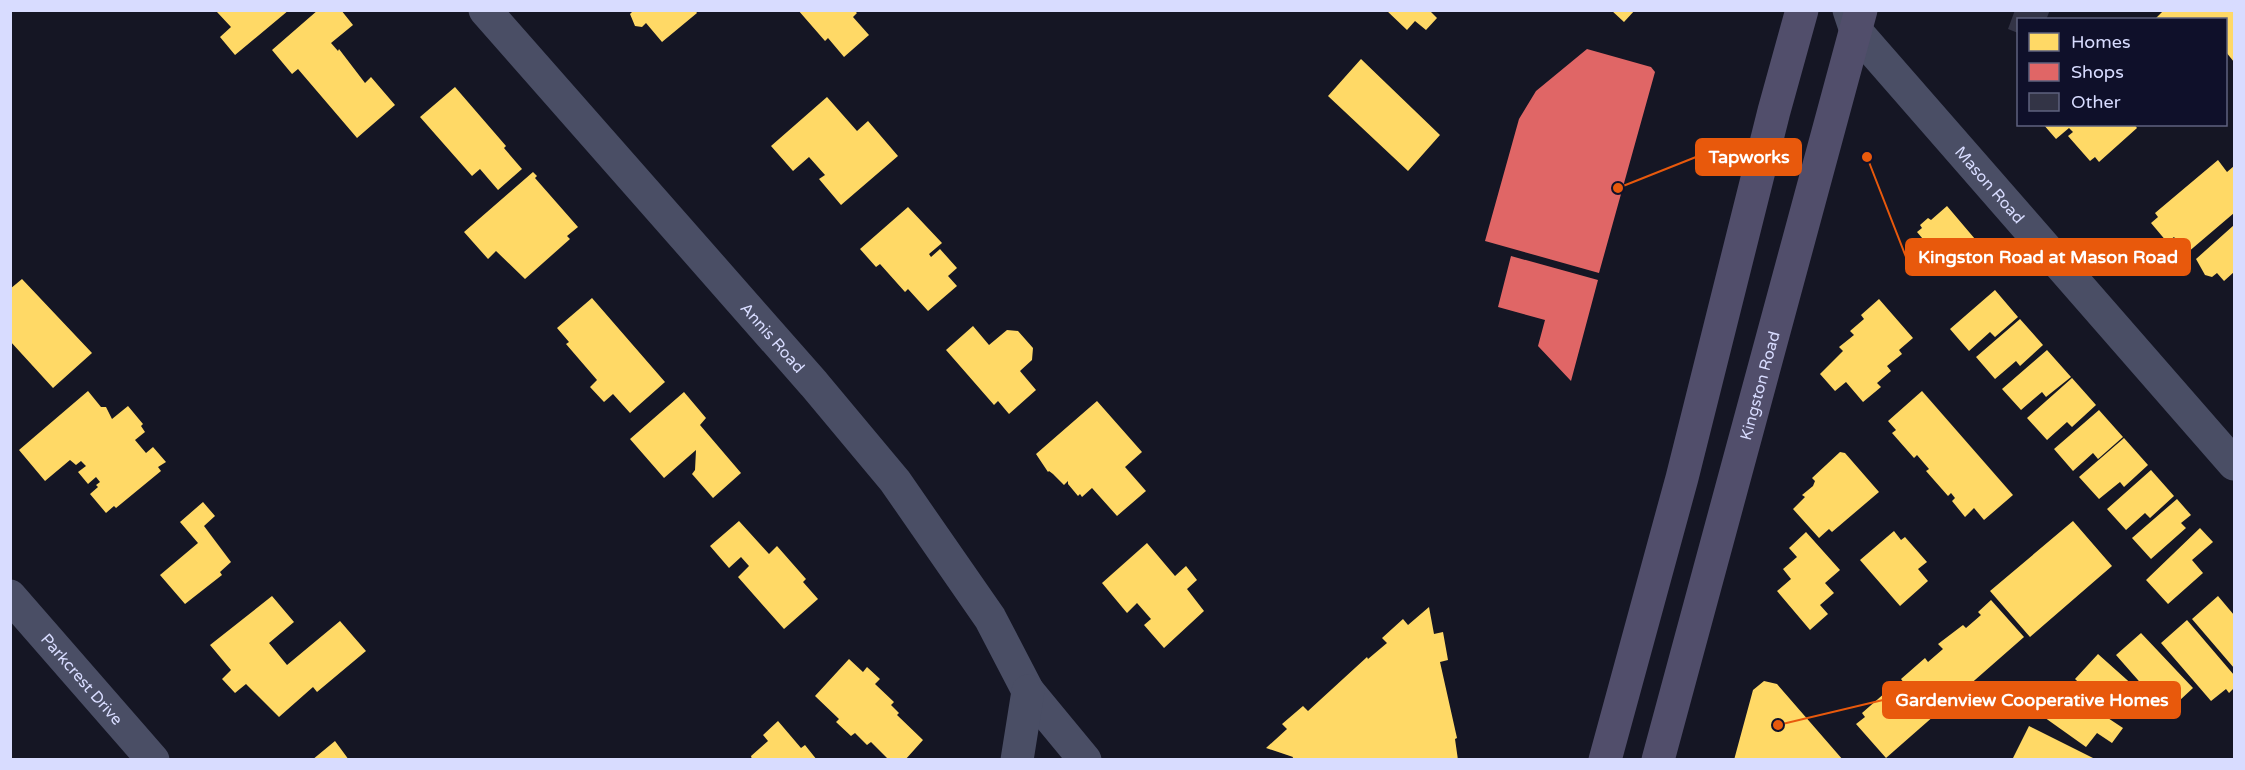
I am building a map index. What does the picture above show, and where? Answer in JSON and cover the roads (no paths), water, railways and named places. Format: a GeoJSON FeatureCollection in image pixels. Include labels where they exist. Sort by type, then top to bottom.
{"type":"FeatureCollection","features":[{"type":"Feature","properties":{"kind":"main road"},"geometry":{"type":"LineString","coordinates":[[1605,759],[1682,478],[1771,123],[1802,10]]}},
{"type":"Feature","properties":{"kind":"main road","name":"Kingston Road"},"geometry":{"type":"LineString","coordinates":[[1658,759],[1855,17]]}},
{"type":"Feature","properties":{"kind":"street","name":"Annis Road"},"geometry":{"type":"LineString","coordinates":[[485,10],[814,384],[895,481],[990,618],[1028,691]]}},
{"type":"Feature","properties":{"kind":"street","name":"Mason Road"},"geometry":{"type":"LineString","coordinates":[[1855,17],[2235,464]]}},
{"type":"Feature","properties":{"kind":"street","name":"Parkcrest Drive"},"geometry":{"type":"LineString","coordinates":[[10,596],[153,759]]}},
{"type":"Feature","properties":{"kind":"street"},"geometry":{"type":"LineString","coordinates":[[1017,759],[1028,691]]}},
{"type":"Feature","properties":{"kind":"street"},"geometry":{"type":"LineString","coordinates":[[1028,691],[1085,759]]}},
{"type":"Feature","properties":{"kind":"place","name":"Kingston Road at Mason Road"},"geometry":{"type":"Point","coordinates":[1867,157]}},
{"type":"Feature","properties":{"kind":"place","name":"Tapworks"},"geometry":{"type":"Point","coordinates":[1618,188]}},
{"type":"Feature","properties":{"kind":"place","name":"Gardenview Cooperative Homes"},"geometry":{"type":"Point","coordinates":[1778,725]}}]}
